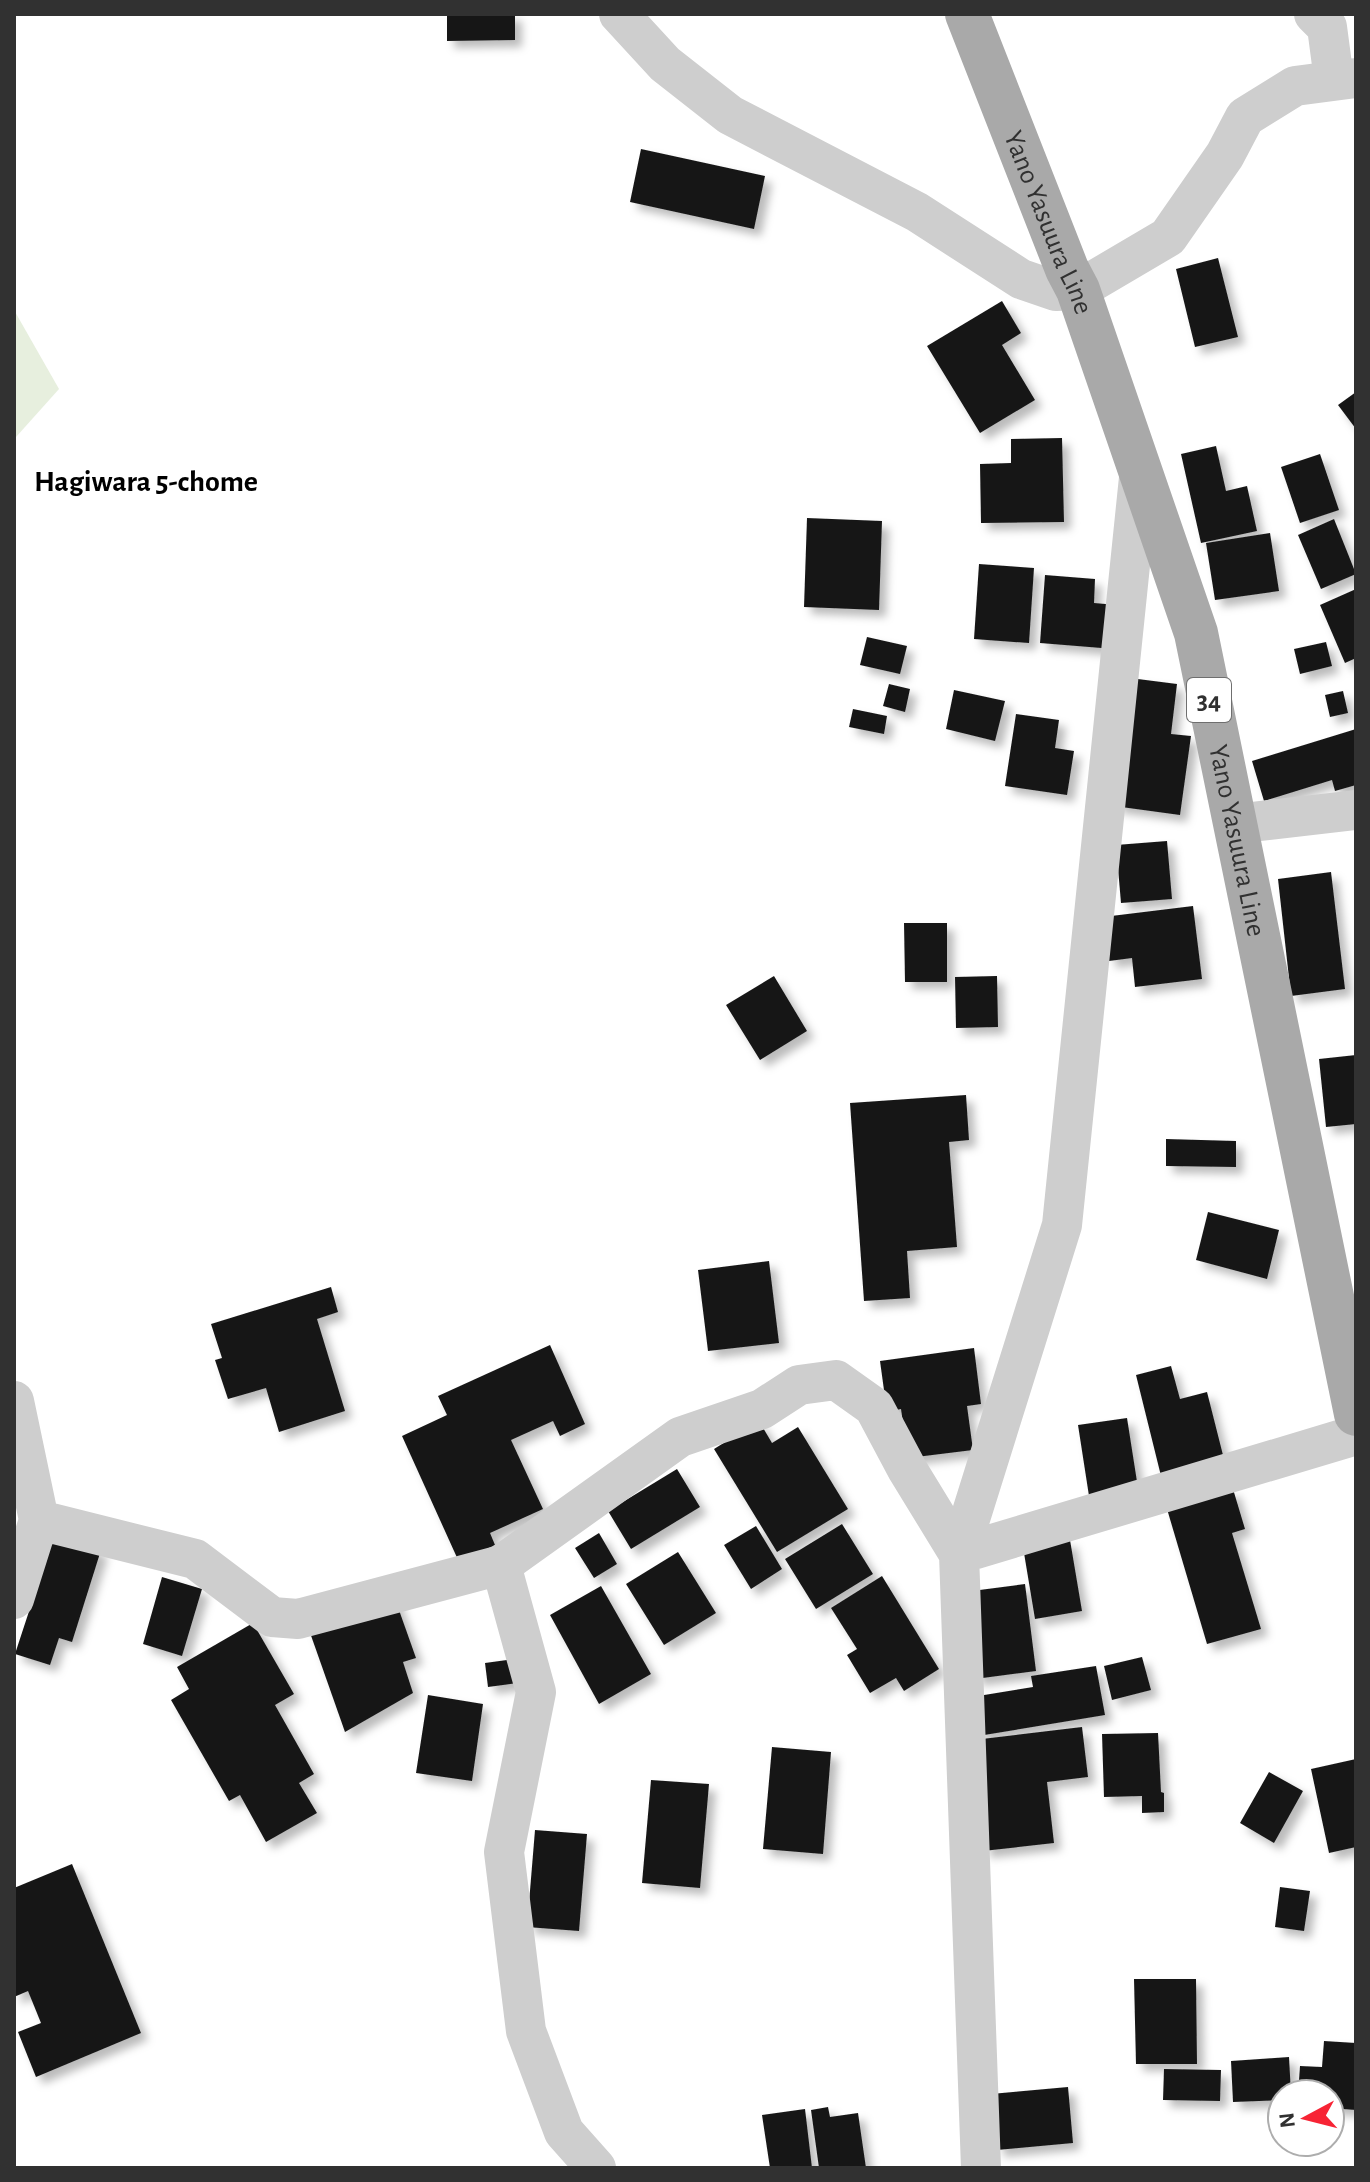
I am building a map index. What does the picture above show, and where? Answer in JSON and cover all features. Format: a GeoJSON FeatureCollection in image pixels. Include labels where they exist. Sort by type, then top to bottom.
{"type":"FeatureCollection","features":[{"type":"Feature","properties":{"kind":"main road","name":"Yano Yasuura Line"},"geometry":{"type":"LineString","coordinates":[[967,14],[1078,290],[1196,633],[1356,1414]]}},
{"type":"Feature","properties":{"kind":"street"},"geometry":{"type":"LineString","coordinates":[[619,14],[665,64],[730,115],[917,212],[1021,279],[1056,291],[1078,290],[1168,237],[1225,155],[1245,117],[1295,86],[1345,79],[1327,27],[1314,14]]}},
{"type":"Feature","properties":{"kind":"street"},"geometry":{"type":"LineString","coordinates":[[981,2168],[959,1554],[1062,1225],[1141,466]]}},
{"type":"Feature","properties":{"kind":"street"},"geometry":{"type":"LineString","coordinates":[[1234,824],[1356,810]]}},
{"type":"Feature","properties":{"kind":"street"},"geometry":{"type":"LineString","coordinates":[[39,1520],[195,1559],[272,1617],[298,1619],[501,1565],[680,1437],[762,1409],[799,1385],[836,1380],[874,1407],[907,1469],[959,1554]]}},
{"type":"Feature","properties":{"kind":"street"},"geometry":{"type":"LineString","coordinates":[[14,1401],[39,1520],[14,1599]]}},
{"type":"Feature","properties":{"kind":"street"},"geometry":{"type":"LineString","coordinates":[[959,1554],[1356,1435]]}},
{"type":"Feature","properties":{"kind":"street"},"geometry":{"type":"LineString","coordinates":[[501,1565],[536,1692],[504,1852],[526,2031],[564,2132],[596,2168]]}},
{"type":"Feature","properties":{"kind":"green space"},"geometry":{"type":"Polygon","coordinates":[[[14,310],[59,389],[16,437],[14,436],[14,310]]]}},
{"type":"Feature","properties":{"kind":"building"},"geometry":{"type":"Polygon","coordinates":[[[447,14],[515,14],[515,40],[447,41],[447,14]]]}},
{"type":"Feature","properties":{"kind":"building"},"geometry":{"type":"Polygon","coordinates":[[[641,149],[765,176],[754,229],[630,202],[641,149]]]}},
{"type":"Feature","properties":{"kind":"building"},"geometry":{"type":"Polygon","coordinates":[[[1218,258],[1238,337],[1195,347],[1176,269],[1218,258]]]}},
{"type":"Feature","properties":{"kind":"building"},"geometry":{"type":"Polygon","coordinates":[[[1002,301],[1021,333],[1002,345],[1035,400],[980,433],[927,346],[1002,301]]]}},
{"type":"Feature","properties":{"kind":"building"},"geometry":{"type":"Polygon","coordinates":[[[1356,392],[1356,429],[1338,405],[1356,392]]]}},
{"type":"Feature","properties":{"kind":"building"},"geometry":{"type":"Polygon","coordinates":[[[1062,438],[1064,522],[981,523],[980,464],[1011,463],[1011,439],[1062,438]]]}},
{"type":"Feature","properties":{"kind":"building"},"geometry":{"type":"Polygon","coordinates":[[[1216,446],[1226,491],[1247,486],[1257,531],[1201,543],[1181,454],[1216,446]]]}},
{"type":"Feature","properties":{"kind":"building"},"geometry":{"type":"Polygon","coordinates":[[[1320,454],[1339,510],[1300,523],[1281,467],[1320,454]]]}},
{"type":"Feature","properties":{"kind":"building"},"geometry":{"type":"Polygon","coordinates":[[[807,518],[882,521],[879,610],[804,607],[807,518]]]}},
{"type":"Feature","properties":{"kind":"building"},"geometry":{"type":"Polygon","coordinates":[[[1334,519],[1356,574],[1321,589],[1298,535],[1334,519]]]}},
{"type":"Feature","properties":{"kind":"building"},"geometry":{"type":"Polygon","coordinates":[[[1270,533],[1279,591],[1215,600],[1206,543],[1270,533]]]}},
{"type":"Feature","properties":{"kind":"building"},"geometry":{"type":"Polygon","coordinates":[[[979,564],[1034,568],[1029,643],[974,639],[979,564]]]}},
{"type":"Feature","properties":{"kind":"building"},"geometry":{"type":"Polygon","coordinates":[[[1045,575],[1095,579],[1094,603],[1117,605],[1114,649],[1040,643],[1045,575]]]}},
{"type":"Feature","properties":{"kind":"building"},"geometry":{"type":"Polygon","coordinates":[[[1356,589],[1356,658],[1345,663],[1320,605],[1356,589]]]}},
{"type":"Feature","properties":{"kind":"building"},"geometry":{"type":"Polygon","coordinates":[[[867,637],[907,646],[900,674],[860,665],[867,637]]]}},
{"type":"Feature","properties":{"kind":"building"},"geometry":{"type":"Polygon","coordinates":[[[1326,642],[1332,666],[1300,674],[1294,649],[1326,642]]]}},
{"type":"Feature","properties":{"kind":"building"},"geometry":{"type":"Polygon","coordinates":[[[1130,678],[1177,684],[1171,734],[1191,736],[1180,815],[1114,806],[1130,678]]]}},
{"type":"Feature","properties":{"kind":"building"},"geometry":{"type":"Polygon","coordinates":[[[889,684],[910,689],[905,712],[883,706],[889,684]]]}},
{"type":"Feature","properties":{"kind":"building"},"geometry":{"type":"Polygon","coordinates":[[[954,690],[1005,701],[995,741],[946,729],[954,690]]]}},
{"type":"Feature","properties":{"kind":"building"},"geometry":{"type":"Polygon","coordinates":[[[1343,691],[1348,713],[1330,717],[1325,695],[1343,691]]]}},
{"type":"Feature","properties":{"kind":"building"},"geometry":{"type":"Polygon","coordinates":[[[853,709],[887,716],[884,734],[849,727],[853,709]]]}},
{"type":"Feature","properties":{"kind":"building"},"geometry":{"type":"Polygon","coordinates":[[[1016,714],[1059,720],[1055,748],[1074,751],[1067,795],[1005,786],[1016,714]]]}},
{"type":"Feature","properties":{"kind":"building"},"geometry":{"type":"Polygon","coordinates":[[[1356,729],[1356,785],[1335,791],[1332,780],[1264,801],[1252,761],[1356,729]]]}},
{"type":"Feature","properties":{"kind":"building"},"geometry":{"type":"Polygon","coordinates":[[[1167,841],[1172,899],[1121,903],[1116,845],[1167,841]]]}},
{"type":"Feature","properties":{"kind":"building"},"geometry":{"type":"Polygon","coordinates":[[[1331,872],[1345,989],[1291,996],[1278,879],[1331,872]]]}},
{"type":"Feature","properties":{"kind":"building"},"geometry":{"type":"Polygon","coordinates":[[[1193,906],[1202,979],[1135,987],[1132,958],[1109,961],[1103,917],[1193,906]]]}},
{"type":"Feature","properties":{"kind":"building"},"geometry":{"type":"Polygon","coordinates":[[[904,923],[947,923],[947,982],[905,982],[904,923]]]}},
{"type":"Feature","properties":{"kind":"building"},"geometry":{"type":"Polygon","coordinates":[[[774,976],[807,1031],[760,1060],[726,1005],[774,976]]]}},
{"type":"Feature","properties":{"kind":"building"},"geometry":{"type":"Polygon","coordinates":[[[997,976],[998,1027],[956,1028],[955,977],[997,976]]]}},
{"type":"Feature","properties":{"kind":"building"},"geometry":{"type":"Polygon","coordinates":[[[1356,1055],[1356,1124],[1326,1127],[1319,1059],[1356,1055]]]}},
{"type":"Feature","properties":{"kind":"building"},"geometry":{"type":"Polygon","coordinates":[[[966,1095],[969,1140],[949,1142],[957,1247],[907,1251],[910,1298],[864,1301],[850,1103],[966,1095]]]}},
{"type":"Feature","properties":{"kind":"building"},"geometry":{"type":"Polygon","coordinates":[[[1166,1139],[1236,1141],[1236,1167],[1166,1166],[1166,1139]]]}},
{"type":"Feature","properties":{"kind":"building"},"geometry":{"type":"Polygon","coordinates":[[[1208,1212],[1279,1230],[1267,1279],[1196,1260],[1208,1212]]]}},
{"type":"Feature","properties":{"kind":"building"},"geometry":{"type":"Polygon","coordinates":[[[769,1261],[779,1343],[708,1351],[698,1270],[769,1261]]]}},
{"type":"Feature","properties":{"kind":"building"},"geometry":{"type":"Polygon","coordinates":[[[331,1287],[338,1312],[317,1319],[345,1411],[279,1432],[266,1388],[228,1399],[215,1360],[222,1358],[211,1324],[331,1287]]]}},
{"type":"Feature","properties":{"kind":"building"},"geometry":{"type":"Polygon","coordinates":[[[550,1345],[585,1424],[560,1436],[553,1421],[511,1440],[543,1509],[490,1533],[495,1545],[459,1562],[402,1436],[447,1415],[438,1396],[550,1345]]]}},
{"type":"Feature","properties":{"kind":"building"},"geometry":{"type":"Polygon","coordinates":[[[974,1348],[981,1404],[967,1406],[973,1450],[908,1458],[901,1409],[887,1412],[880,1361],[974,1348]]]}},
{"type":"Feature","properties":{"kind":"building"},"geometry":{"type":"Polygon","coordinates":[[[1171,1366],[1180,1399],[1207,1392],[1225,1463],[1162,1480],[1136,1375],[1171,1366]]]}},
{"type":"Feature","properties":{"kind":"building"},"geometry":{"type":"Polygon","coordinates":[[[1127,1418],[1138,1488],[1089,1496],[1078,1425],[1127,1418]]]}},
{"type":"Feature","properties":{"kind":"building"},"geometry":{"type":"Polygon","coordinates":[[[759,1421],[772,1443],[798,1427],[848,1509],[777,1552],[714,1449],[759,1421]]]}},
{"type":"Feature","properties":{"kind":"building"},"geometry":{"type":"Polygon","coordinates":[[[677,1469],[700,1507],[631,1549],[608,1511],[677,1469]]]}},
{"type":"Feature","properties":{"kind":"building"},"geometry":{"type":"Polygon","coordinates":[[[1233,1489],[1245,1529],[1232,1533],[1261,1629],[1207,1644],[1167,1509],[1233,1489]]]}},
{"type":"Feature","properties":{"kind":"building"},"geometry":{"type":"Polygon","coordinates":[[[842,1524],[873,1574],[816,1609],[785,1559],[842,1524]]]}},
{"type":"Feature","properties":{"kind":"building"},"geometry":{"type":"Polygon","coordinates":[[[756,1526],[782,1569],[751,1589],[724,1545],[756,1526]]]}},
{"type":"Feature","properties":{"kind":"building"},"geometry":{"type":"Polygon","coordinates":[[[599,1533],[617,1564],[594,1578],[575,1548],[599,1533]]]}},
{"type":"Feature","properties":{"kind":"building"},"geometry":{"type":"Polygon","coordinates":[[[54,1535],[101,1550],[72,1642],[59,1638],[50,1665],[15,1654],[54,1535]]]}},
{"type":"Feature","properties":{"kind":"building"},"geometry":{"type":"Polygon","coordinates":[[[1070,1540],[1082,1611],[1035,1619],[1023,1547],[1070,1540]]]}},
{"type":"Feature","properties":{"kind":"building"},"geometry":{"type":"Polygon","coordinates":[[[678,1552],[716,1613],[664,1645],[626,1584],[678,1552]]]}},
{"type":"Feature","properties":{"kind":"building"},"geometry":{"type":"Polygon","coordinates":[[[882,1576],[939,1669],[904,1691],[896,1678],[870,1693],[847,1655],[857,1649],[831,1608],[882,1576]]]}},
{"type":"Feature","properties":{"kind":"building"},"geometry":{"type":"Polygon","coordinates":[[[162,1577],[202,1589],[182,1656],[143,1644],[162,1577]]]}},
{"type":"Feature","properties":{"kind":"building"},"geometry":{"type":"Polygon","coordinates":[[[1025,1584],[1036,1671],[975,1679],[964,1592],[1025,1584]]]}},
{"type":"Feature","properties":{"kind":"building"},"geometry":{"type":"Polygon","coordinates":[[[601,1586],[651,1674],[599,1704],[550,1615],[601,1586]]]}},
{"type":"Feature","properties":{"kind":"building"},"geometry":{"type":"Polygon","coordinates":[[[394,1596],[416,1658],[403,1662],[413,1693],[345,1732],[308,1627],[394,1596]]]}},
{"type":"Feature","properties":{"kind":"building"},"geometry":{"type":"Polygon","coordinates":[[[253,1623],[294,1694],[275,1705],[314,1774],[299,1783],[317,1813],[266,1842],[240,1795],[229,1801],[171,1700],[189,1689],[177,1667],[253,1623]]]}},
{"type":"Feature","properties":{"kind":"building"},"geometry":{"type":"Polygon","coordinates":[[[1142,1657],[1151,1690],[1112,1700],[1104,1666],[1142,1657]]]}},
{"type":"Feature","properties":{"kind":"building"},"geometry":{"type":"Polygon","coordinates":[[[522,1658],[525,1682],[488,1687],[485,1663],[522,1658]]]}},
{"type":"Feature","properties":{"kind":"building"},"geometry":{"type":"Polygon","coordinates":[[[1096,1666],[1105,1715],[978,1736],[972,1697],[1033,1687],[1031,1676],[1096,1666]]]}},
{"type":"Feature","properties":{"kind":"building"},"geometry":{"type":"Polygon","coordinates":[[[428,1695],[483,1704],[472,1781],[416,1773],[428,1695]]]}},
{"type":"Feature","properties":{"kind":"building"},"geometry":{"type":"Polygon","coordinates":[[[1082,1727],[1088,1777],[1047,1782],[1054,1843],[983,1851],[982,1739],[1082,1727]]]}},
{"type":"Feature","properties":{"kind":"building"},"geometry":{"type":"Polygon","coordinates":[[[1158,1733],[1164,1812],[1142,1813],[1142,1796],[1104,1797],[1102,1734],[1158,1733]]]}},
{"type":"Feature","properties":{"kind":"building"},"geometry":{"type":"Polygon","coordinates":[[[772,1747],[831,1752],[823,1854],[763,1849],[772,1747]]]}},
{"type":"Feature","properties":{"kind":"building"},"geometry":{"type":"Polygon","coordinates":[[[1356,1759],[1356,1847],[1329,1853],[1311,1769],[1356,1759]]]}},
{"type":"Feature","properties":{"kind":"building"},"geometry":{"type":"Polygon","coordinates":[[[1269,1772],[1303,1791],[1274,1843],[1240,1823],[1269,1772]]]}},
{"type":"Feature","properties":{"kind":"building"},"geometry":{"type":"Polygon","coordinates":[[[651,1780],[709,1784],[700,1888],[642,1883],[651,1780]]]}},
{"type":"Feature","properties":{"kind":"building"},"geometry":{"type":"Polygon","coordinates":[[[535,1830],[587,1834],[579,1931],[527,1927],[535,1830]]]}},
{"type":"Feature","properties":{"kind":"building"},"geometry":{"type":"Polygon","coordinates":[[[72,1864],[141,2033],[36,2077],[18,2032],[41,2023],[28,1991],[14,1997],[14,1888],[72,1864]]]}},
{"type":"Feature","properties":{"kind":"building"},"geometry":{"type":"Polygon","coordinates":[[[1280,1887],[1310,1891],[1304,1931],[1275,1927],[1280,1887]]]}},
{"type":"Feature","properties":{"kind":"building"},"geometry":{"type":"Polygon","coordinates":[[[1134,1979],[1196,1979],[1197,2064],[1136,2064],[1134,1979]]]}},
{"type":"Feature","properties":{"kind":"building"},"geometry":{"type":"Polygon","coordinates":[[[1324,2041],[1356,2043],[1356,2110],[1346,2109],[1346,2078],[1299,2078],[1300,2066],[1322,2067],[1324,2041]]]}},
{"type":"Feature","properties":{"kind":"building"},"geometry":{"type":"Polygon","coordinates":[[[1289,2057],[1290,2078],[1266,2078],[1266,2101],[1233,2102],[1231,2061],[1289,2057]]]}},
{"type":"Feature","properties":{"kind":"building"},"geometry":{"type":"Polygon","coordinates":[[[1164,2069],[1221,2070],[1220,2101],[1163,2100],[1164,2069]]]}},
{"type":"Feature","properties":{"kind":"building"},"geometry":{"type":"Polygon","coordinates":[[[1068,2087],[1073,2143],[997,2150],[991,2094],[1068,2087]]]}},
{"type":"Feature","properties":{"kind":"building"},"geometry":{"type":"Polygon","coordinates":[[[828,2107],[830,2117],[858,2113],[866,2168],[819,2168],[811,2110],[828,2107]]]}},
{"type":"Feature","properties":{"kind":"building"},"geometry":{"type":"Polygon","coordinates":[[[805,2109],[812,2168],[770,2168],[762,2115],[805,2109]]]}},
{"type":"Feature","properties":{"kind":"district","name":"Hagiwara 5-chome"},"geometry":{"type":"Point","coordinates":[146,481]}}]}
